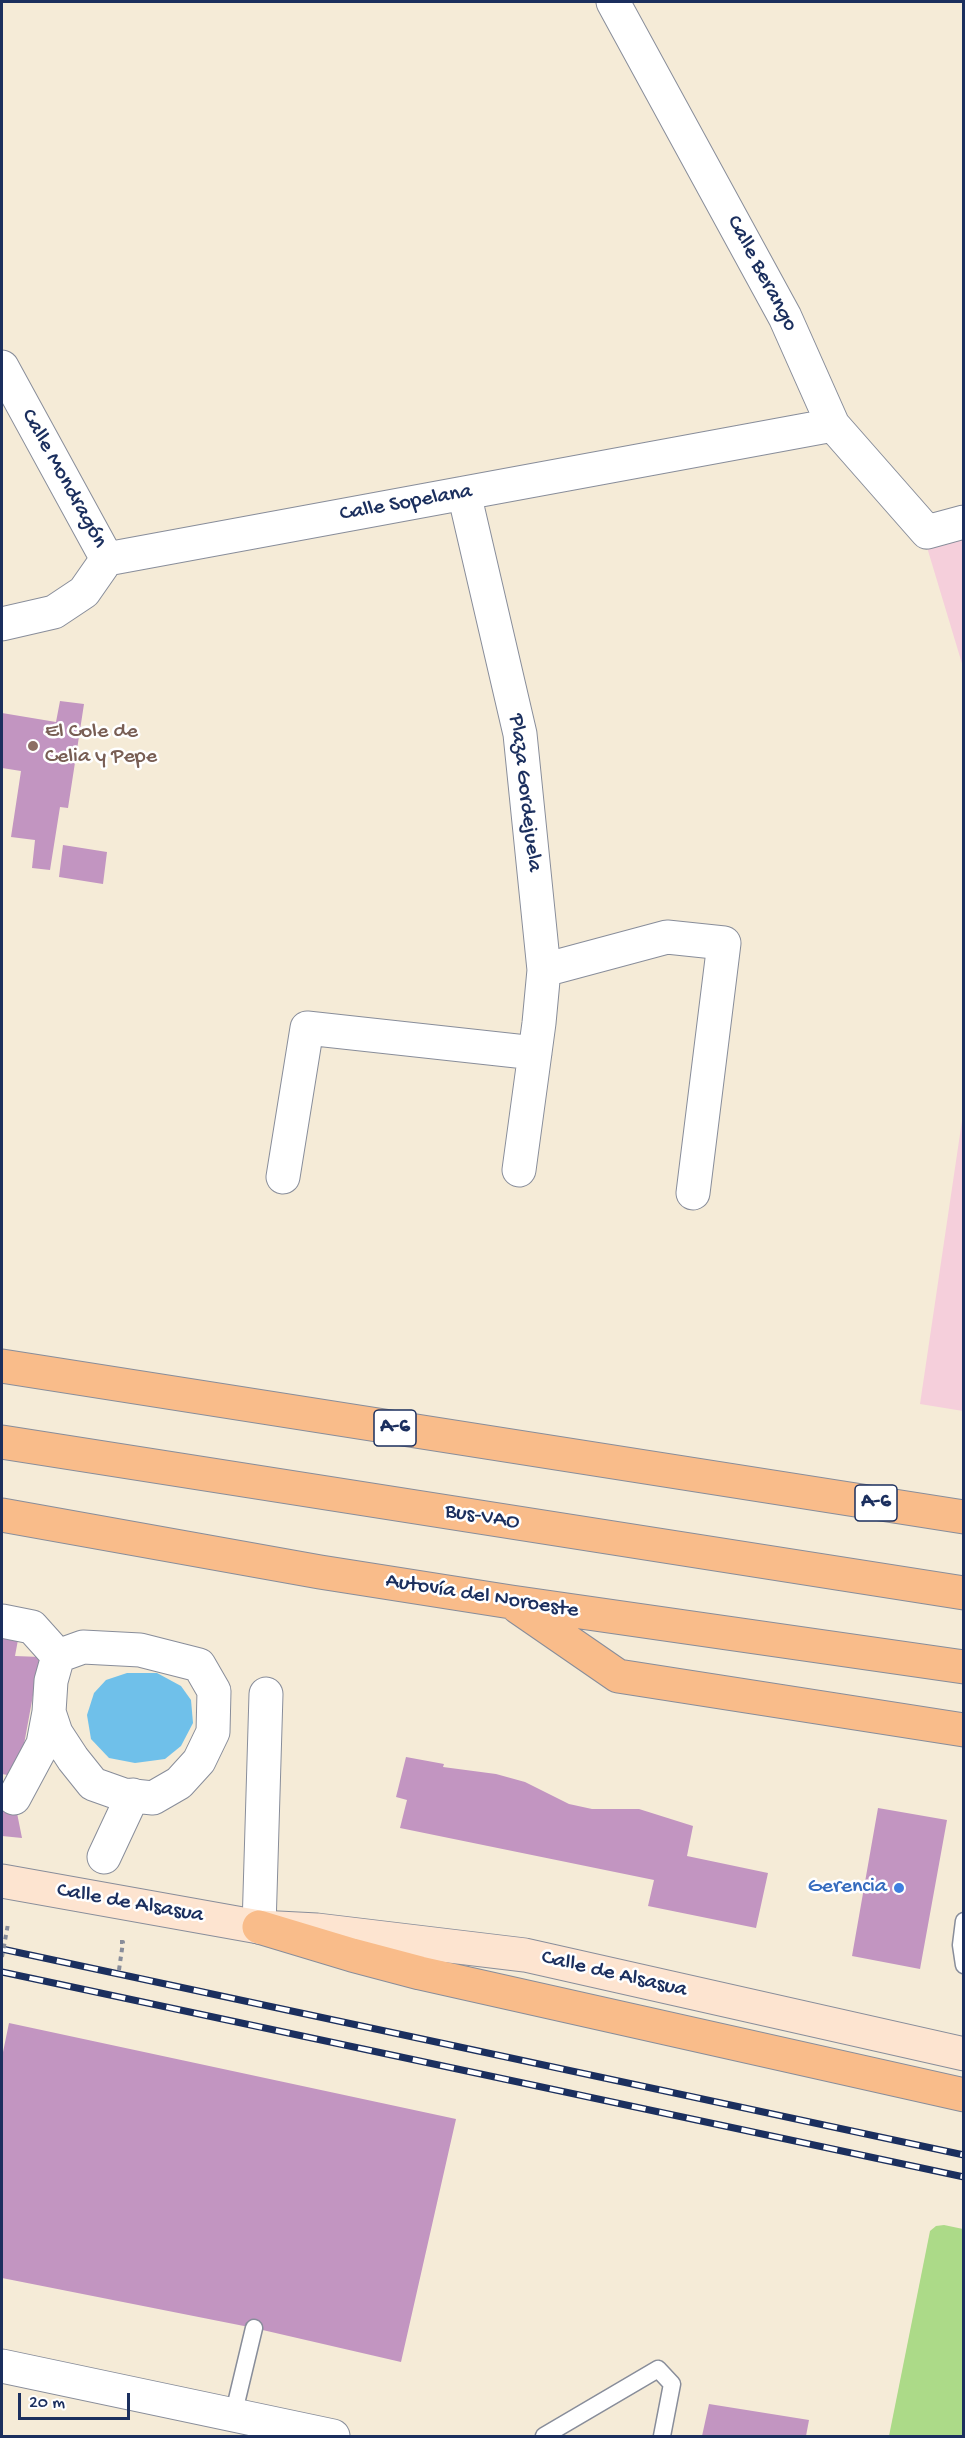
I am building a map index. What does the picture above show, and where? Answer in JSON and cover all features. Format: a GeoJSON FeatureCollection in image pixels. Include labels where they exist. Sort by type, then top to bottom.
{"type":"FeatureCollection","features":[{"type":"Feature","properties":{"kind":"highway","name":"A-6"},"geometry":{"type":"LineString","coordinates":[[2,1366],[963,1517]]}},
{"type":"Feature","properties":{"kind":"highway","name":"Bus-VAO"},"geometry":{"type":"LineString","coordinates":[[2,1442],[963,1593]]}},
{"type":"Feature","properties":{"kind":"highway","name":"Autovía del Noroeste"},"geometry":{"type":"LineString","coordinates":[[2,1515],[320,1572],[963,1667]]}},
{"type":"Feature","properties":{"kind":"highway"},"geometry":{"type":"LineString","coordinates":[[512,1602],[618,1676],[960,1731]]}},
{"type":"Feature","properties":{"kind":"highway"},"geometry":{"type":"LineString","coordinates":[[923,1661],[963,1678]]}},
{"type":"Feature","properties":{"kind":"highway"},"geometry":{"type":"LineString","coordinates":[[259,1927],[420,1973],[963,2095]]}},
{"type":"Feature","properties":{"kind":"street","name":"Calle Berango"},"geometry":{"type":"LineString","coordinates":[[613,2],[785,317],[833,425],[927,532],[963,522]]}},
{"type":"Feature","properties":{"kind":"street","name":"Calle Mondragón"},"geometry":{"type":"LineString","coordinates":[[2,367],[107,559]]}},
{"type":"Feature","properties":{"kind":"street","name":"Calle Sopelana"},"geometry":{"type":"LineString","coordinates":[[107,559],[833,425]]}},
{"type":"Feature","properties":{"kind":"street","name":"Plaza Gordejuela"},"geometry":{"type":"LineString","coordinates":[[464,493],[520,734],[544,970],[519,1170]]}},
{"type":"Feature","properties":{"kind":"street"},"geometry":{"type":"LineString","coordinates":[[2,624],[54,612],[84,592],[107,559]]}},
{"type":"Feature","properties":{"kind":"street"},"geometry":{"type":"LineString","coordinates":[[544,970],[667,937],[724,944],[693,1193]]}},
{"type":"Feature","properties":{"kind":"street"},"geometry":{"type":"LineString","coordinates":[[283,1177],[307,1028],[535,1053]]}},
{"type":"Feature","properties":{"kind":"street"},"geometry":{"type":"LineString","coordinates":[[2,1621],[32,1627],[58,1656]]}},
{"type":"Feature","properties":{"kind":"street"},"geometry":{"type":"LineString","coordinates":[[49,1712],[56,1733],[93,1784],[124,1795],[153,1798],[179,1783],[200,1761],[213,1732],[214,1690],[199,1665],[140,1650],[83,1647],[58,1656]]}},
{"type":"Feature","properties":{"kind":"street"},"geometry":{"type":"LineString","coordinates":[[14,1798],[42,1744],[49,1712],[51,1681],[58,1656]]}},
{"type":"Feature","properties":{"kind":"street"},"geometry":{"type":"LineString","coordinates":[[259,1927],[266,1694]]}},
{"type":"Feature","properties":{"kind":"street"},"geometry":{"type":"LineString","coordinates":[[104,1857],[133,1796]]}},
{"type":"Feature","properties":{"kind":"street","name":"Calle de Alsasua"},"geometry":{"type":"LineString","coordinates":[[2,1881],[259,1927],[364,1935],[525,1955],[963,2054]]}},
{"type":"Feature","properties":{"kind":"street"},"geometry":{"type":"LineString","coordinates":[[2,2366],[333,2436]]}},
{"type":"Feature","properties":{"kind":"lane"},"geometry":{"type":"LineString","coordinates":[[963,1921],[963,1965]]}},
{"type":"Feature","properties":{"kind":"lane"},"geometry":{"type":"LineString","coordinates":[[233,2416],[254,2328]]}},
{"type":"Feature","properties":{"kind":"lane"},"geometry":{"type":"LineString","coordinates":[[544,2436],[658,2369],[672,2384],[662,2436]]}},
{"type":"Feature","properties":{"kind":"path"},"geometry":{"type":"LineString","coordinates":[[2,1957],[9,1920]]}},
{"type":"Feature","properties":{"kind":"path"},"geometry":{"type":"LineString","coordinates":[[119,1970],[123,1942]]}},
{"type":"Feature","properties":{"kind":"shaded area"},"geometry":{"type":"Polygon","coordinates":[[[963,533],[963,667],[926,544],[963,533]]]}},
{"type":"Feature","properties":{"kind":"shaded area"},"geometry":{"type":"Polygon","coordinates":[[[963,1114],[963,1411],[920,1404],[963,1114]]]}},
{"type":"Feature","properties":{"kind":"green space"},"geometry":{"type":"Polygon","coordinates":[[[944,2225],[963,2229],[963,2436],[889,2436],[930,2231],[936,2226],[944,2225]]]}},
{"type":"Feature","properties":{"kind":"water"},"geometry":{"type":"Polygon","coordinates":[[[127,1673],[157,1673],[181,1686],[191,1700],[193,1723],[181,1746],[165,1759],[135,1763],[109,1758],[91,1739],[87,1715],[94,1693],[106,1680],[127,1673]]]}},
{"type":"Feature","properties":{"kind":"building"},"geometry":{"type":"Polygon","coordinates":[[[60,701],[84,704],[68,808],[60,807],[50,870],[32,868],[35,840],[11,837],[21,771],[2,768],[2,713],[56,722],[60,701]]]}},
{"type":"Feature","properties":{"kind":"building"},"geometry":{"type":"Polygon","coordinates":[[[63,845],[107,852],[103,884],[59,877],[63,845]]]}},
{"type":"Feature","properties":{"kind":"building"},"geometry":{"type":"Polygon","coordinates":[[[20,1629],[15,1656],[40,1657],[18,1777],[2,1774],[2,1633],[20,1629]]]}},
{"type":"Feature","properties":{"kind":"building"},"geometry":{"type":"Polygon","coordinates":[[[406,1757],[444,1764],[443,1767],[496,1774],[525,1782],[569,1804],[592,1809],[639,1809],[693,1826],[687,1856],[768,1873],[756,1928],[648,1906],[654,1880],[400,1828],[407,1800],[396,1797],[406,1757]]]}},
{"type":"Feature","properties":{"kind":"building"},"geometry":{"type":"Polygon","coordinates":[[[2,1792],[14,1798],[22,1838],[2,1836],[2,1792]]]}},
{"type":"Feature","properties":{"kind":"building","name":"Gerencia"},"geometry":{"type":"Polygon","coordinates":[[[878,1808],[947,1820],[920,1969],[852,1956],[878,1808]]]}},
{"type":"Feature","properties":{"kind":"building"},"geometry":{"type":"Polygon","coordinates":[[[9,2023],[456,2119],[401,2362],[254,2328],[2,2278],[2,2057],[9,2023]]]}},
{"type":"Feature","properties":{"kind":"building"},"geometry":{"type":"Polygon","coordinates":[[[709,2404],[809,2420],[806,2436],[702,2436],[709,2404]]]}},
{"type":"Feature","properties":{"kind":"railway"},"geometry":{"type":"LineString","coordinates":[[2,1949],[964,2155]]}},
{"type":"Feature","properties":{"kind":"railway"},"geometry":{"type":"LineString","coordinates":[[2,1972],[964,2177]]}},
{"type":"Feature","properties":{"kind":"place","name":"El Cole de Celia y Pepe"},"geometry":{"type":"Point","coordinates":[33,746]}},
{"type":"Feature","properties":{"kind":"place","name":"Gerencia"},"geometry":{"type":"Point","coordinates":[899,1888]}}]}
